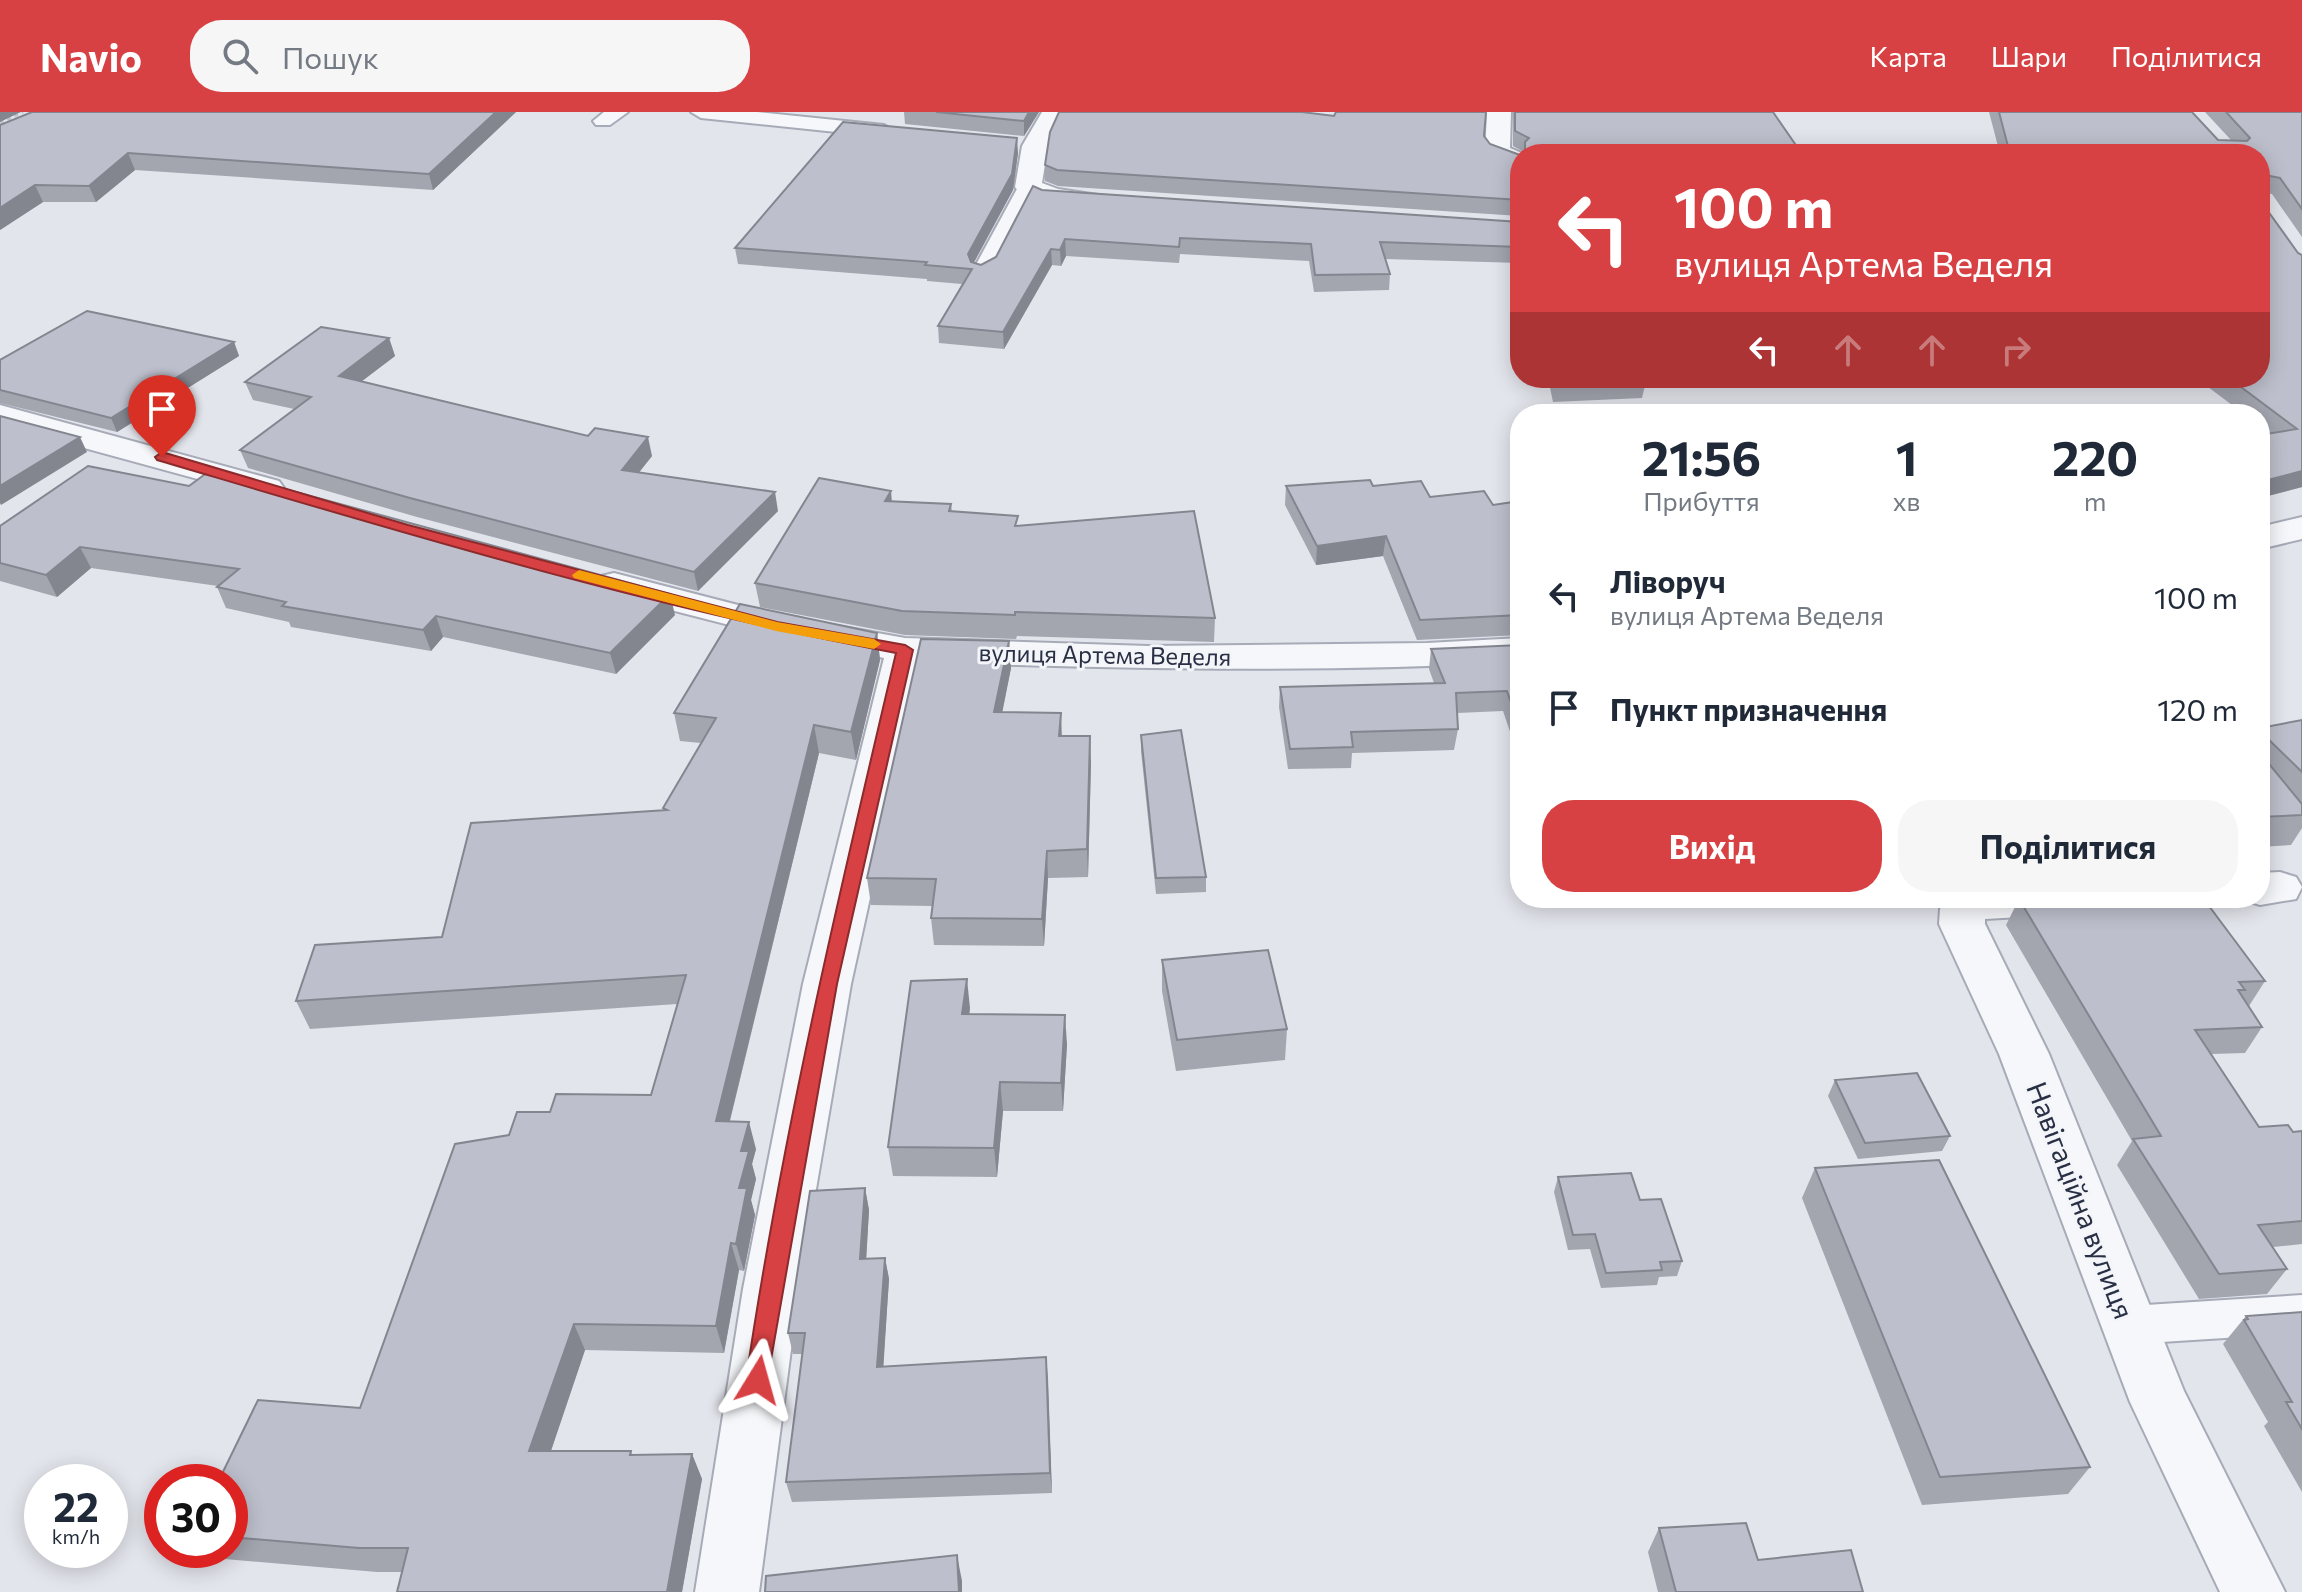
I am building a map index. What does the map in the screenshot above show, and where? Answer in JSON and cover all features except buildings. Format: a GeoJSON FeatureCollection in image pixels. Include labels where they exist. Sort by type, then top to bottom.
{"type":"FeatureCollection","features":[{"type":"Feature","properties":{"kind":"street"},"geometry":{"type":"LineString","coordinates":[[1054,112],[1027,146],[1028,187],[1053,197],[1112,203]]}},
{"type":"Feature","properties":{"kind":"street"},"geometry":{"type":"LineString","coordinates":[[1499,112],[1498,152],[1510,157]]}},
{"type":"Feature","properties":{"kind":"street"},"geometry":{"type":"LineString","coordinates":[[0,415],[162,457],[298,497]]}},
{"type":"Feature","properties":{"kind":"street"},"geometry":{"type":"LineString","coordinates":[[2270,536],[2302,528]]}},
{"type":"Feature","properties":{"kind":"street","name":"вулиця Артема Веделя"},"geometry":{"type":"LineString","coordinates":[[582,575],[776,626],[905,650],[1148,658],[1427,655],[1510,651]]}},
{"type":"Feature","properties":{"kind":"street"},"geometry":{"type":"LineString","coordinates":[[727,1592],[771,1289],[827,984],[905,650]]}},
{"type":"Feature","properties":{"kind":"street","name":"Навігаційна вулиця"},"geometry":{"type":"LineString","coordinates":[[1966,908],[1962,924],[2024,1054],[2159,1402],[2253,1592]]}},
{"type":"Feature","properties":{"kind":"lane"},"geometry":{"type":"LineString","coordinates":[[701,112],[908,133]]}},
{"type":"Feature","properties":{"kind":"lane"},"geometry":{"type":"LineString","coordinates":[[983,272],[1028,187]]}},
{"type":"Feature","properties":{"kind":"lane"},"geometry":{"type":"LineString","coordinates":[[2130,1325],[2302,1314]]}},
{"type":"Feature","properties":{"kind":"path"},"geometry":{"type":"LineString","coordinates":[[0,123],[23,112]]}},
{"type":"Feature","properties":{"kind":"slow traffic"},"geometry":{"type":"LineString","coordinates":[[579,575],[776,626],[874,644]]}},
{"type":"Feature","properties":{"kind":"route"},"geometry":{"type":"LineString","coordinates":[[162,457],[403,528],[776,626],[905,650],[827,984],[771,1289],[758,1380]]}}]}
